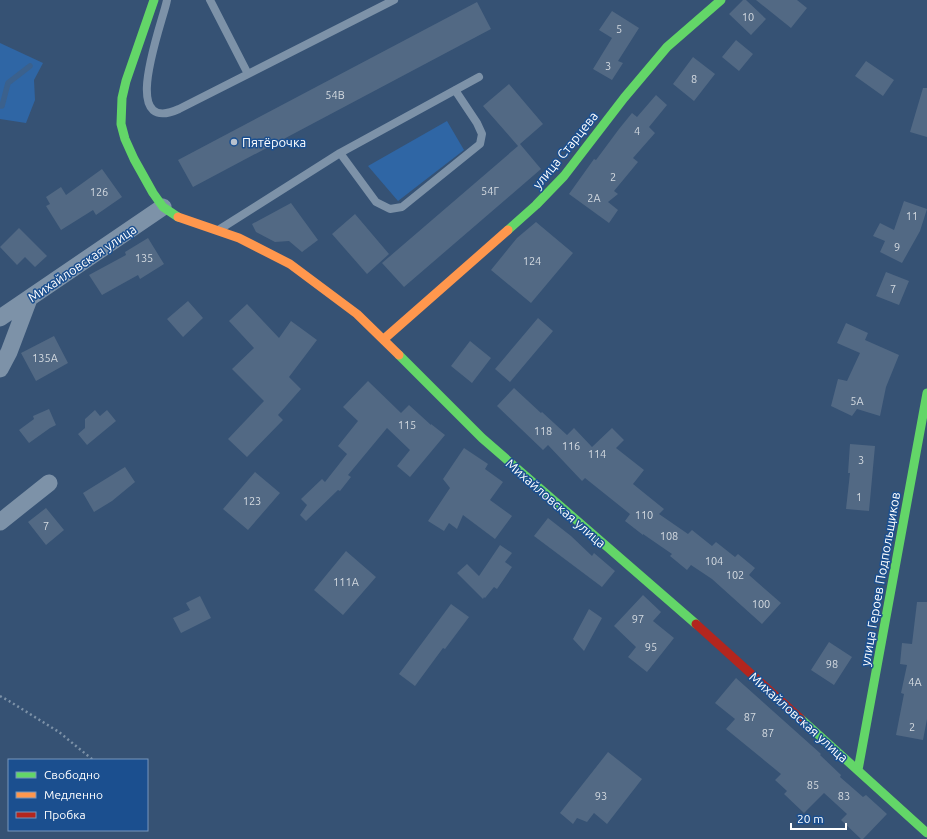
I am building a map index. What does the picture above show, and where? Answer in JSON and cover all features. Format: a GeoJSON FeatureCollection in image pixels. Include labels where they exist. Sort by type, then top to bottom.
{"type":"FeatureCollection","features":[{"type":"Feature","properties":{"kind":"street","name":"Михайловская улица"},"geometry":{"type":"LineString","coordinates":[[154,0],[126,81],[122,98],[121,124],[125,139],[134,159],[153,193],[163,207],[178,217],[217,230],[264,250],[290,264],[357,314],[384,339],[482,438],[678,608],[927,833]]}},
{"type":"Feature","properties":{"kind":"street","name":"улица Старцева"},"geometry":{"type":"LineString","coordinates":[[384,339],[536,205],[564,176],[624,98],[667,47],[721,0]]}},
{"type":"Feature","properties":{"kind":"street","name":"Михайловская улица"},"geometry":{"type":"LineString","coordinates":[[0,318],[163,207]]}},
{"type":"Feature","properties":{"kind":"street"},"geometry":{"type":"LineString","coordinates":[[0,369],[9,352],[29,299]]}},
{"type":"Feature","properties":{"kind":"street","name":"улица Героев Подпольщиков"},"geometry":{"type":"LineString","coordinates":[[858,770],[927,393]]}},
{"type":"Feature","properties":{"kind":"street"},"geometry":{"type":"LineString","coordinates":[[0,522],[49,483]]}},
{"type":"Feature","properties":{"kind":"lane"},"geometry":{"type":"LineString","coordinates":[[167,0],[147,78],[147,96],[149,105],[153,112],[161,114],[170,113],[394,0]]}},
{"type":"Feature","properties":{"kind":"lane"},"geometry":{"type":"LineString","coordinates":[[210,0],[248,74]]}},
{"type":"Feature","properties":{"kind":"lane"},"geometry":{"type":"LineString","coordinates":[[217,230],[340,153],[479,77]]}},
{"type":"Feature","properties":{"kind":"lane"},"geometry":{"type":"LineString","coordinates":[[340,153],[376,202],[390,210],[402,207],[480,144],[482,134],[477,122],[455,90]]}},
{"type":"Feature","properties":{"kind":"path"},"geometry":{"type":"LineString","coordinates":[[0,696],[9,700],[59,732],[92,759]]}},
{"type":"Feature","properties":{"kind":"shaded area"},"geometry":{"type":"Polygon","coordinates":[[[0,43],[43,63],[34,80],[35,100],[26,123],[0,119],[0,43]]]}},
{"type":"Feature","properties":{"kind":"shaded area"},"geometry":{"type":"Polygon","coordinates":[[[447,121],[464,150],[398,201],[368,166],[447,121]]]}},
{"type":"Feature","properties":{"kind":"building"},"geometry":{"type":"Polygon","coordinates":[[[743,0],[746,0],[766,19],[751,35],[729,14],[743,0]]]}},
{"type":"Feature","properties":{"kind":"building"},"geometry":{"type":"Polygon","coordinates":[[[756,0],[797,0],[807,8],[791,28],[756,0]]]}},
{"type":"Feature","properties":{"kind":"building"},"geometry":{"type":"Polygon","coordinates":[[[477,2],[491,29],[193,187],[178,160],[477,2]]]}},
{"type":"Feature","properties":{"kind":"building"},"geometry":{"type":"Polygon","coordinates":[[[612,11],[639,28],[618,61],[623,63],[612,80],[593,69],[612,38],[599,30],[612,11]]]}},
{"type":"Feature","properties":{"kind":"building"},"geometry":{"type":"Polygon","coordinates":[[[736,40],[753,54],[739,71],[722,57],[736,40]]]}},
{"type":"Feature","properties":{"kind":"building"},"geometry":{"type":"Polygon","coordinates":[[[693,57],[715,74],[694,101],[673,84],[693,57]]]}},
{"type":"Feature","properties":{"kind":"building"},"geometry":{"type":"Polygon","coordinates":[[[866,61],[894,80],[883,96],[855,76],[866,61]]]}},
{"type":"Feature","properties":{"kind":"building"},"geometry":{"type":"Polygon","coordinates":[[[509,84],[543,124],[520,144],[541,169],[404,287],[382,263],[518,146],[483,106],[509,84]]]}},
{"type":"Feature","properties":{"kind":"building"},"geometry":{"type":"Polygon","coordinates":[[[923,88],[927,88],[927,137],[910,132],[923,88]]]}},
{"type":"Feature","properties":{"kind":"building"},"geometry":{"type":"Polygon","coordinates":[[[656,95],[667,105],[649,127],[655,133],[633,158],[638,162],[614,191],[618,194],[608,202],[618,210],[609,223],[569,194],[594,159],[596,160],[632,113],[637,117],[656,95]]]}},
{"type":"Feature","properties":{"kind":"building"},"geometry":{"type":"Polygon","coordinates":[[[102,169],[122,197],[96,215],[93,210],[61,230],[46,206],[50,204],[46,197],[61,187],[66,195],[102,169]]]}},
{"type":"Feature","properties":{"kind":"building"},"geometry":{"type":"Polygon","coordinates":[[[904,201],[927,209],[920,231],[902,263],[880,252],[885,241],[873,236],[880,223],[894,230],[904,201]]]}},
{"type":"Feature","properties":{"kind":"building"},"geometry":{"type":"Polygon","coordinates":[[[291,203],[318,240],[302,252],[289,241],[275,242],[256,232],[252,224],[291,203]]]}},
{"type":"Feature","properties":{"kind":"building"},"geometry":{"type":"Polygon","coordinates":[[[355,214],[389,254],[367,274],[332,234],[355,214]]]}},
{"type":"Feature","properties":{"kind":"building"},"geometry":{"type":"Polygon","coordinates":[[[536,222],[573,253],[531,303],[491,270],[517,238],[536,222]]]}},
{"type":"Feature","properties":{"kind":"building"},"geometry":{"type":"Polygon","coordinates":[[[19,228],[47,256],[35,267],[25,257],[17,265],[0,247],[19,228]]]}},
{"type":"Feature","properties":{"kind":"building"},"geometry":{"type":"Polygon","coordinates":[[[148,238],[164,264],[140,279],[138,275],[102,295],[89,275],[126,255],[125,252],[148,238]]]}},
{"type":"Feature","properties":{"kind":"building"},"geometry":{"type":"Polygon","coordinates":[[[886,272],[909,281],[899,305],[876,296],[886,272]]]}},
{"type":"Feature","properties":{"kind":"building"},"geometry":{"type":"Polygon","coordinates":[[[188,301],[203,318],[183,337],[167,319],[188,301]]]}},
{"type":"Feature","properties":{"kind":"building"},"geometry":{"type":"Polygon","coordinates":[[[247,304],[279,338],[291,321],[317,340],[289,377],[301,389],[278,415],[283,420],[247,457],[228,439],[264,401],[232,369],[254,348],[229,321],[247,304]]]}},
{"type":"Feature","properties":{"kind":"building"},"geometry":{"type":"Polygon","coordinates":[[[538,318],[553,331],[510,382],[495,369],[538,318]]]}},
{"type":"Feature","properties":{"kind":"building"},"geometry":{"type":"Polygon","coordinates":[[[846,323],[868,333],[865,340],[899,355],[886,387],[880,416],[857,409],[852,416],[831,406],[838,379],[847,381],[860,353],[837,343],[846,323]]]}},
{"type":"Feature","properties":{"kind":"building"},"geometry":{"type":"Polygon","coordinates":[[[54,336],[68,363],[36,381],[21,353],[54,336]]]}},
{"type":"Feature","properties":{"kind":"building"},"geometry":{"type":"Polygon","coordinates":[[[470,341],[491,358],[472,383],[451,366],[470,341]]]}},
{"type":"Feature","properties":{"kind":"building"},"geometry":{"type":"Polygon","coordinates":[[[368,381],[401,413],[409,405],[431,425],[445,435],[410,477],[397,466],[410,450],[387,428],[348,475],[351,477],[340,491],[338,490],[306,521],[300,515],[307,505],[301,499],[322,479],[325,482],[347,454],[338,446],[358,421],[343,407],[368,381]]]}},
{"type":"Feature","properties":{"kind":"building"},"geometry":{"type":"Polygon","coordinates":[[[514,388],[567,435],[574,428],[592,447],[612,428],[624,440],[616,448],[644,470],[633,484],[664,509],[659,514],[688,534],[692,530],[712,546],[716,542],[735,557],[738,554],[755,568],[749,575],[781,603],[762,624],[712,579],[691,565],[687,570],[670,556],[672,554],[625,521],[630,514],[585,478],[582,481],[548,445],[543,450],[497,406],[514,388]]]}},
{"type":"Feature","properties":{"kind":"building"},"geometry":{"type":"Polygon","coordinates":[[[49,409],[56,425],[29,443],[19,430],[34,419],[33,416],[49,409]]]}},
{"type":"Feature","properties":{"kind":"building"},"geometry":{"type":"Polygon","coordinates":[[[95,410],[100,416],[107,410],[116,421],[87,445],[78,434],[85,428],[85,419],[95,410]]]}},
{"type":"Feature","properties":{"kind":"building"},"geometry":{"type":"Polygon","coordinates":[[[850,444],[875,446],[869,511],[846,509],[850,473],[848,473],[850,444]]]}},
{"type":"Feature","properties":{"kind":"building"},"geometry":{"type":"Polygon","coordinates":[[[464,448],[488,464],[485,469],[503,482],[490,500],[512,516],[495,539],[463,515],[457,529],[449,523],[444,531],[428,521],[450,488],[443,479],[464,448]]]}},
{"type":"Feature","properties":{"kind":"building"},"geometry":{"type":"Polygon","coordinates":[[[125,467],[135,482],[112,501],[94,512],[83,493],[125,467]]]}},
{"type":"Feature","properties":{"kind":"building"},"geometry":{"type":"Polygon","coordinates":[[[255,472],[280,493],[248,530],[223,509],[255,472]]]}},
{"type":"Feature","properties":{"kind":"building"},"geometry":{"type":"Polygon","coordinates":[[[46,508],[64,530],[46,545],[28,522],[46,508]]]}},
{"type":"Feature","properties":{"kind":"building"},"geometry":{"type":"Polygon","coordinates":[[[548,518],[571,536],[592,556],[594,553],[615,571],[602,587],[534,536],[548,518]]]}},
{"type":"Feature","properties":{"kind":"building"},"geometry":{"type":"Polygon","coordinates":[[[500,545],[512,553],[505,562],[512,567],[497,589],[494,587],[483,599],[457,573],[467,564],[479,576],[500,545]]]}},
{"type":"Feature","properties":{"kind":"building"},"geometry":{"type":"Polygon","coordinates":[[[346,551],[376,577],[343,615],[314,590],[346,551]]]}},
{"type":"Feature","properties":{"kind":"building"},"geometry":{"type":"Polygon","coordinates":[[[643,595],[661,612],[653,621],[674,638],[647,672],[628,657],[636,647],[614,626],[643,595]]]}},
{"type":"Feature","properties":{"kind":"building"},"geometry":{"type":"Polygon","coordinates":[[[200,596],[211,618],[181,633],[173,618],[190,610],[186,603],[200,596]]]}},
{"type":"Feature","properties":{"kind":"building"},"geometry":{"type":"Polygon","coordinates":[[[917,602],[927,602],[927,719],[923,740],[896,735],[904,694],[901,693],[907,665],[900,664],[902,643],[912,644],[917,602]]]}},
{"type":"Feature","properties":{"kind":"building"},"geometry":{"type":"Polygon","coordinates":[[[451,604],[469,617],[445,649],[443,648],[415,686],[399,674],[451,604]]]}},
{"type":"Feature","properties":{"kind":"building"},"geometry":{"type":"Polygon","coordinates":[[[589,609],[602,618],[584,651],[573,639],[589,609]]]}},
{"type":"Feature","properties":{"kind":"building"},"geometry":{"type":"Polygon","coordinates":[[[829,642],[852,657],[834,685],[811,670],[829,642]]]}},
{"type":"Feature","properties":{"kind":"building"},"geometry":{"type":"Polygon","coordinates":[[[736,678],[821,754],[820,755],[841,775],[840,777],[863,797],[866,795],[887,814],[863,839],[861,839],[841,820],[847,814],[824,793],[804,813],[784,794],[787,791],[775,780],[781,774],[726,729],[735,719],[715,703],[736,678]]]}},
{"type":"Feature","properties":{"kind":"building"},"geometry":{"type":"Polygon","coordinates":[[[608,752],[642,779],[607,824],[594,813],[587,822],[577,818],[573,824],[560,813],[608,752]]]}},
{"type":"Feature","properties":{"kind":"waterway"},"geometry":{"type":"LineString","coordinates":[[0,106],[2,106],[8,83],[30,66]]}},
{"type":"Feature","properties":{"kind":"traffic: fast"},"geometry":{"type":"LineString","coordinates":[[154,0],[126,81],[122,98],[121,124],[125,139],[134,159],[153,193],[163,207],[178,217]]}},
{"type":"Feature","properties":{"kind":"traffic: fast"},"geometry":{"type":"LineString","coordinates":[[508,230],[536,205],[564,176],[624,98],[667,47],[721,0]]}},
{"type":"Feature","properties":{"kind":"traffic: fast"},"geometry":{"type":"LineString","coordinates":[[399,355],[482,438],[696,624]]}},
{"type":"Feature","properties":{"kind":"traffic: fast"},"geometry":{"type":"LineString","coordinates":[[858,770],[927,393]]}},
{"type":"Feature","properties":{"kind":"traffic: fast"},"geometry":{"type":"LineString","coordinates":[[801,719],[927,833]]}},
{"type":"Feature","properties":{"kind":"traffic: slow"},"geometry":{"type":"LineString","coordinates":[[178,217],[239,238],[290,264],[357,314],[399,355]]}},
{"type":"Feature","properties":{"kind":"traffic: slow"},"geometry":{"type":"LineString","coordinates":[[384,339],[508,230]]}},
{"type":"Feature","properties":{"kind":"traffic: jam"},"geometry":{"type":"LineString","coordinates":[[696,624],[801,719]]}},
{"type":"Feature","properties":{"kind":"place","name":"Пятёрочка"},"geometry":{"type":"Point","coordinates":[234,142]}}]}
